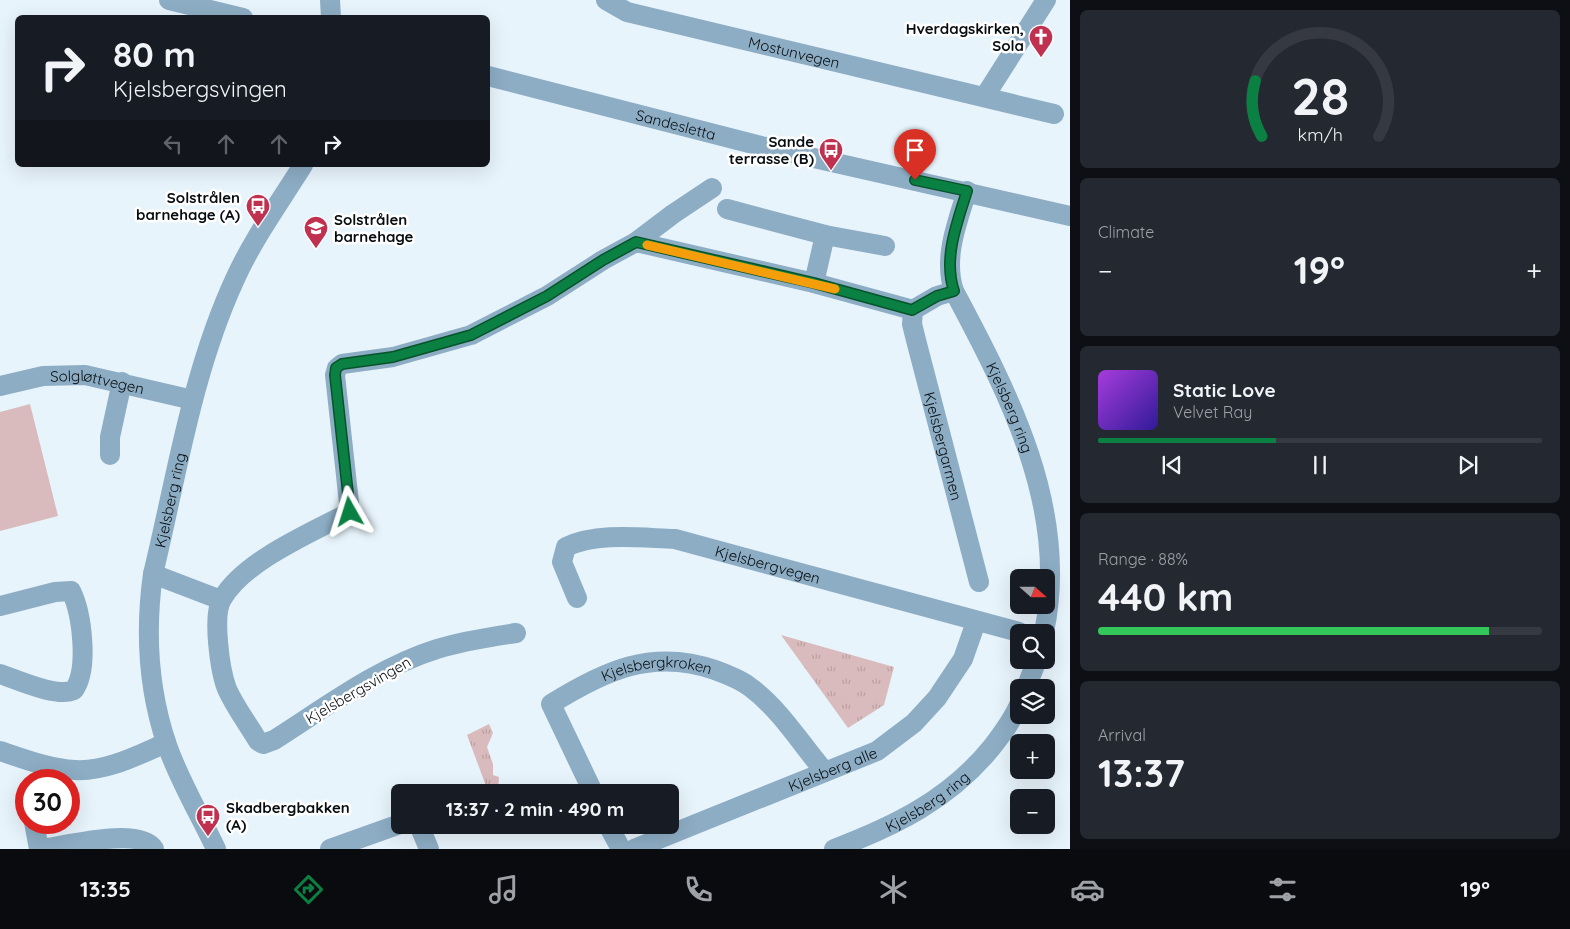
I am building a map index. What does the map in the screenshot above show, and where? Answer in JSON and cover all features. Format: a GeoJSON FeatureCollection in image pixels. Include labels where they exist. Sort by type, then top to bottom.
{"type":"FeatureCollection","features":[{"type":"Feature","properties":{"kind":"street"},"geometry":{"type":"LineString","coordinates":[[169,0],[231,15]]}},
{"type":"Feature","properties":{"kind":"street"},"geometry":{"type":"LineString","coordinates":[[330,0],[331,15]]}},
{"type":"Feature","properties":{"kind":"street","name":"Mostunvegen"},"geometry":{"type":"LineString","coordinates":[[606,0],[628,12],[986,96],[1054,114]]}},
{"type":"Feature","properties":{"kind":"street"},"geometry":{"type":"LineString","coordinates":[[986,96],[1046,0]]}},
{"type":"Feature","properties":{"kind":"street","name":"Sandesletta"},"geometry":{"type":"LineString","coordinates":[[490,77],[757,145],[967,191],[1070,216]]}},
{"type":"Feature","properties":{"kind":"street","name":"Kjelsberg ring"},"geometry":{"type":"LineString","coordinates":[[216,849],[166,743],[152,684],[149,656],[149,611],[153,574],[193,400],[216,326],[235,279],[302,167]]}},
{"type":"Feature","properties":{"kind":"street"},"geometry":{"type":"LineString","coordinates":[[153,574],[221,600],[252,568],[278,551],[350,512],[338,413],[336,368],[342,364],[393,357],[471,335],[547,296],[603,260],[636,242],[672,214],[712,188]]}},
{"type":"Feature","properties":{"kind":"street","name":"Kjelsberg ring"},"geometry":{"type":"LineString","coordinates":[[967,191],[949,262],[949,274],[954,291],[1025,433],[1045,490],[1053,545],[1053,569],[1046,624]]}},
{"type":"Feature","properties":{"kind":"street"},"geometry":{"type":"LineString","coordinates":[[727,209],[825,235],[885,246]]}},
{"type":"Feature","properties":{"kind":"street"},"geometry":{"type":"LineString","coordinates":[[814,283],[825,235]]}},
{"type":"Feature","properties":{"kind":"street"},"geometry":{"type":"LineString","coordinates":[[636,242],[814,283],[912,310],[937,296],[954,291]]}},
{"type":"Feature","properties":{"kind":"street","name":"Kjelsbergarmen"},"geometry":{"type":"LineString","coordinates":[[912,310],[915,338],[979,582]]}},
{"type":"Feature","properties":{"kind":"street","name":"Solgløttvegen"},"geometry":{"type":"LineString","coordinates":[[0,386],[43,376],[85,374],[193,400]]}},
{"type":"Feature","properties":{"kind":"street"},"geometry":{"type":"LineString","coordinates":[[110,455],[110,437],[122,382]]}},
{"type":"Feature","properties":{"kind":"street","name":"Kjelsbergvegen"},"geometry":{"type":"LineString","coordinates":[[577,598],[562,562],[566,547],[596,539],[675,539],[1010,630]]}},
{"type":"Feature","properties":{"kind":"street"},"geometry":{"type":"LineString","coordinates":[[0,606],[55,592],[71,592],[79,620],[83,648],[79,680],[71,691],[53,691],[0,674]]}},
{"type":"Feature","properties":{"kind":"street","name":"Kjelsbergsvingen"},"geometry":{"type":"LineString","coordinates":[[221,600],[217,644],[227,688],[258,741],[266,751],[274,740],[360,686],[412,658],[439,648],[516,633]]}},
{"type":"Feature","properties":{"kind":"street","name":"Kjelsberg alle"},"geometry":{"type":"LineString","coordinates":[[634,849],[876,752],[914,723],[937,698],[959,665],[970,644],[976,622]]}},
{"type":"Feature","properties":{"kind":"street","name":"Kjelsbergkroken"},"geometry":{"type":"LineString","coordinates":[[589,784],[551,704],[575,690],[628,666],[643,662],[671,660],[699,664],[724,673],[749,686],[768,704],[825,772]]}},
{"type":"Feature","properties":{"kind":"street","name":"Kjelsberg ring"},"geometry":{"type":"LineString","coordinates":[[834,849],[882,831],[908,817],[958,783],[978,764],[1010,721]]}},
{"type":"Feature","properties":{"kind":"street"},"geometry":{"type":"LineString","coordinates":[[80,770],[93,769],[129,758],[166,743]]}},
{"type":"Feature","properties":{"kind":"street"},"geometry":{"type":"LineString","coordinates":[[0,751],[38,769]]}},
{"type":"Feature","properties":{"kind":"street"},"geometry":{"type":"LineString","coordinates":[[330,849],[391,827]]}},
{"type":"Feature","properties":{"kind":"street"},"geometry":{"type":"LineString","coordinates":[[37,834],[40,849],[124,838],[138,838],[149,843],[154,849]]}},
{"type":"Feature","properties":{"kind":"street"},"geometry":{"type":"LineString","coordinates":[[423,834],[429,849]]}},
{"type":"Feature","properties":{"kind":"street"},"geometry":{"type":"LineString","coordinates":[[613,834],[621,849]]}},
{"type":"Feature","properties":{"kind":"green space"},"geometry":{"type":"Polygon","coordinates":[[[30,404],[58,516],[0,531],[0,412],[30,404]]]}},
{"type":"Feature","properties":{"kind":"green space"},"geometry":{"type":"Polygon","coordinates":[[[781,635],[894,667],[884,705],[848,728],[781,635]]]}},
{"type":"Feature","properties":{"kind":"green space"},"geometry":{"type":"Polygon","coordinates":[[[489,724],[493,733],[487,747],[493,764],[493,775],[499,777],[498,784],[485,784],[467,735],[489,724]]]}},
{"type":"Feature","properties":{"kind":"slow traffic"},"geometry":{"type":"LineString","coordinates":[[647,245],[835,289]]}},
{"type":"Feature","properties":{"kind":"place","name":"Hverdagskirken, Sola"},"geometry":{"type":"Point","coordinates":[1041,58]}},
{"type":"Feature","properties":{"kind":"place","name":"Sande terrasse (B)"},"geometry":{"type":"Point","coordinates":[831,171]}},
{"type":"Feature","properties":{"kind":"place","name":"Solstrålen barnehage (A)"},"geometry":{"type":"Point","coordinates":[258,227]}},
{"type":"Feature","properties":{"kind":"place","name":"Solstrålen barnehage"},"geometry":{"type":"Point","coordinates":[316,249]}},
{"type":"Feature","properties":{"kind":"place","name":"Skadbergbakken (A)"},"geometry":{"type":"Point","coordinates":[208,837]}},
{"type":"Feature","properties":{"kind":"route"},"geometry":{"type":"LineString","coordinates":[[350,512],[335,375],[336,368],[342,364],[393,357],[471,335],[547,296],[603,260],[636,242],[814,283],[912,310],[937,296],[954,291],[948,268],[951,249],[967,191],[915,180]]}}]}
